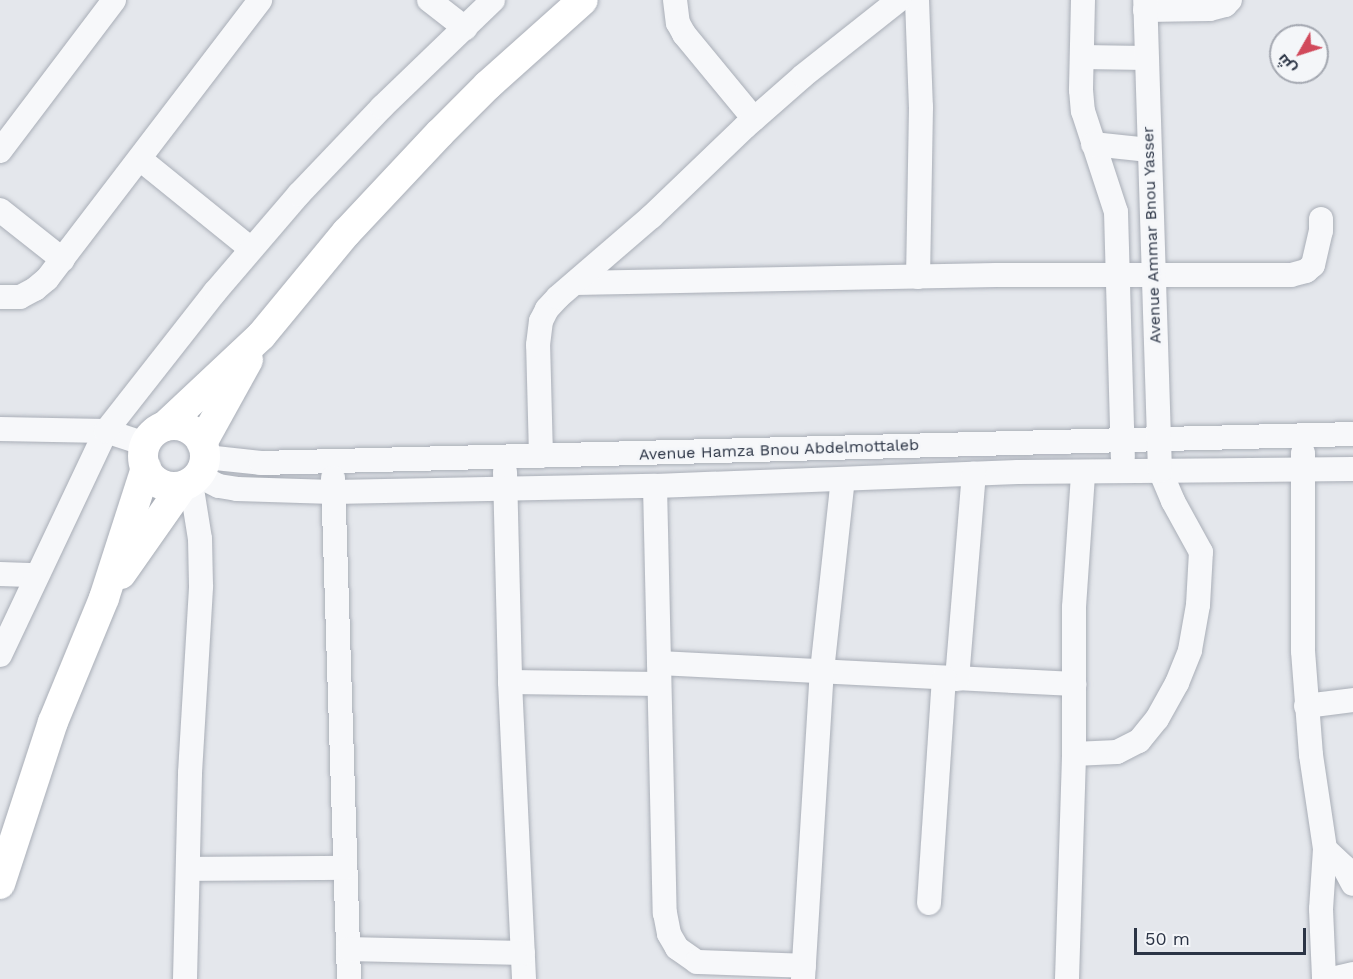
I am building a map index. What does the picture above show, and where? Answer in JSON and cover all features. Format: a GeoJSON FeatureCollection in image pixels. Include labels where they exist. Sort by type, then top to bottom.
{"type":"FeatureCollection","features":[{"type":"Feature","properties":{"kind":"main road"},"geometry":{"type":"LineString","coordinates":[[0,884],[53,722],[104,598],[152,446],[261,336],[388,186],[488,86],[583,0]]}},
{"type":"Feature","properties":{"kind":"main road"},"geometry":{"type":"LineString","coordinates":[[104,598],[196,469],[261,336]]}},
{"type":"Feature","properties":{"kind":"main road"},"geometry":{"type":"LineString","coordinates":[[152,446],[187,428],[196,434],[196,469]]}},
{"type":"Feature","properties":{"kind":"main road"},"geometry":{"type":"LineString","coordinates":[[152,446],[160,484],[196,469]]}},
{"type":"Feature","properties":{"kind":"street"},"geometry":{"type":"LineString","coordinates":[[0,151],[114,0]]}},
{"type":"Feature","properties":{"kind":"street"},"geometry":{"type":"LineString","coordinates":[[0,297],[20,297],[35,289],[63,260],[260,0]]}},
{"type":"Feature","properties":{"kind":"street"},"geometry":{"type":"LineString","coordinates":[[429,0],[465,28]]}},
{"type":"Feature","properties":{"kind":"street"},"geometry":{"type":"LineString","coordinates":[[0,656],[106,430],[251,249],[347,144],[493,0]]}},
{"type":"Feature","properties":{"kind":"street"},"geometry":{"type":"LineString","coordinates":[[675,0],[676,16],[684,34],[754,118]]}},
{"type":"Feature","properties":{"kind":"street"},"geometry":{"type":"LineString","coordinates":[[541,456],[538,345],[541,321],[558,297],[651,218],[754,118],[899,0]]}},
{"type":"Feature","properties":{"kind":"street"},"geometry":{"type":"LineString","coordinates":[[917,0],[921,107],[918,277]]}},
{"type":"Feature","properties":{"kind":"street"},"geometry":{"type":"LineString","coordinates":[[1083,0],[1083,111],[1116,212],[1123,472]]}},
{"type":"Feature","properties":{"kind":"street"},"geometry":{"type":"LineString","coordinates":[[1145,5],[1210,9],[1225,5],[1230,0]]}},
{"type":"Feature","properties":{"kind":"street","name":"Avenue Ammar Bnou Yasser"},"geometry":{"type":"LineString","coordinates":[[1145,5],[1160,471]]}},
{"type":"Feature","properties":{"kind":"street"},"geometry":{"type":"LineString","coordinates":[[1082,57],[1146,58]]}},
{"type":"Feature","properties":{"kind":"street"},"geometry":{"type":"LineString","coordinates":[[1093,144],[1149,150]]}},
{"type":"Feature","properties":{"kind":"street"},"geometry":{"type":"LineString","coordinates":[[140,159],[251,249]]}},
{"type":"Feature","properties":{"kind":"street"},"geometry":{"type":"LineString","coordinates":[[0,210],[63,260]]}},
{"type":"Feature","properties":{"kind":"street"},"geometry":{"type":"LineString","coordinates":[[575,283],[918,277],[1291,275],[1306,271],[1313,265],[1317,254],[1321,219]]}},
{"type":"Feature","properties":{"kind":"street"},"geometry":{"type":"LineString","coordinates":[[0,429],[106,430],[152,446]]}},
{"type":"Feature","properties":{"kind":"street","name":"Avenue Hamza Bnou Abdelmottaleb"},"geometry":{"type":"LineString","coordinates":[[196,469],[261,464],[1353,434]]}},
{"type":"Feature","properties":{"kind":"street"},"geometry":{"type":"LineString","coordinates":[[1303,436],[1306,705],[1325,849],[1321,909],[1324,979]]}},
{"type":"Feature","properties":{"kind":"street"},"geometry":{"type":"LineString","coordinates":[[504,457],[507,488],[510,682],[524,979]]}},
{"type":"Feature","properties":{"kind":"street"},"geometry":{"type":"LineString","coordinates":[[333,462],[349,979]]}},
{"type":"Feature","properties":{"kind":"street"},"geometry":{"type":"LineString","coordinates":[[196,469],[219,486],[237,489],[333,492],[655,486],[974,474],[1353,469]]}},
{"type":"Feature","properties":{"kind":"street"},"geometry":{"type":"LineString","coordinates":[[185,979],[201,586],[196,469]]}},
{"type":"Feature","properties":{"kind":"street"},"geometry":{"type":"LineString","coordinates":[[1074,754],[1117,752],[1139,741],[1157,719],[1172,692],[1190,650],[1198,604],[1201,552],[1173,501],[1160,471]]}},
{"type":"Feature","properties":{"kind":"street"},"geometry":{"type":"LineString","coordinates":[[929,903],[950,679],[974,474]]}},
{"type":"Feature","properties":{"kind":"street"},"geometry":{"type":"LineString","coordinates":[[1067,979],[1074,754],[1075,583],[1083,474]]}},
{"type":"Feature","properties":{"kind":"street"},"geometry":{"type":"LineString","coordinates":[[655,486],[665,913],[669,934],[677,948],[697,962],[803,972],[822,671],[843,479]]}},
{"type":"Feature","properties":{"kind":"street"},"geometry":{"type":"LineString","coordinates":[[0,574],[37,575]]}},
{"type":"Feature","properties":{"kind":"street"},"geometry":{"type":"LineString","coordinates":[[510,682],[659,673],[822,671],[1074,684]]}},
{"type":"Feature","properties":{"kind":"street"},"geometry":{"type":"LineString","coordinates":[[1306,705],[1353,700]]}},
{"type":"Feature","properties":{"kind":"street"},"geometry":{"type":"LineString","coordinates":[[1325,849],[1344,867],[1353,884]]}},
{"type":"Feature","properties":{"kind":"street"},"geometry":{"type":"LineString","coordinates":[[188,869],[345,868]]}},
{"type":"Feature","properties":{"kind":"street"},"geometry":{"type":"LineString","coordinates":[[348,949],[523,952]]}},
{"type":"Feature","properties":{"kind":"street"},"geometry":{"type":"LineString","coordinates":[[1332,979],[1353,974]]}}]}
